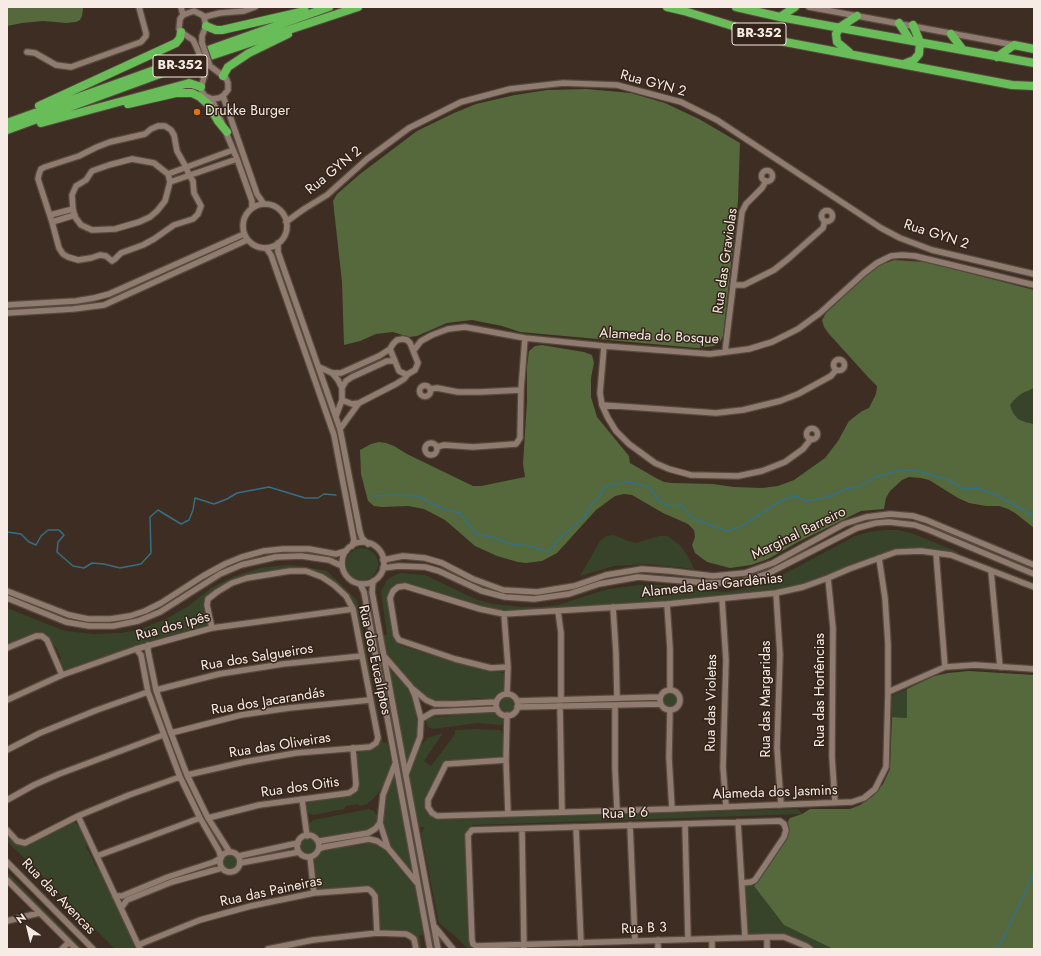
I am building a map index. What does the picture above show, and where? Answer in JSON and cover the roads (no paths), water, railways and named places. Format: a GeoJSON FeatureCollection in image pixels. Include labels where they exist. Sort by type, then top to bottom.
{"type":"FeatureCollection","features":[{"type":"Feature","properties":{"kind":"highway"},"geometry":{"type":"LineString","coordinates":[[206,26],[216,30],[222,30],[319,7]]}},
{"type":"Feature","properties":{"kind":"highway","name":"BR-352"},"geometry":{"type":"LineString","coordinates":[[7,122],[329,7]]}},
{"type":"Feature","properties":{"kind":"highway","name":"BR-352"},"geometry":{"type":"LineString","coordinates":[[667,7],[785,42],[1012,85],[1034,86]]}},
{"type":"Feature","properties":{"kind":"highway","name":"BR-352"},"geometry":{"type":"LineString","coordinates":[[736,7],[780,17],[1034,63]]}},
{"type":"Feature","properties":{"kind":"highway"},"geometry":{"type":"LineString","coordinates":[[780,17],[795,7]]}},
{"type":"Feature","properties":{"kind":"highway"},"geometry":{"type":"LineString","coordinates":[[223,76],[228,67],[249,53],[299,30],[356,8]]}},
{"type":"Feature","properties":{"kind":"highway","name":"BR-352"},"geometry":{"type":"LineString","coordinates":[[7,131],[198,60],[356,8]]}},
{"type":"Feature","properties":{"kind":"highway"},"geometry":{"type":"LineString","coordinates":[[853,54],[837,42],[836,34],[840,27],[857,16]]}},
{"type":"Feature","properties":{"kind":"highway"},"geometry":{"type":"LineString","coordinates":[[899,23],[910,40]]}},
{"type":"Feature","properties":{"kind":"highway"},"geometry":{"type":"LineString","coordinates":[[904,64],[918,57],[920,49],[920,42],[913,25]]}},
{"type":"Feature","properties":{"kind":"highway"},"geometry":{"type":"LineString","coordinates":[[7,122],[176,43],[180,38],[181,32]]}},
{"type":"Feature","properties":{"kind":"highway"},"geometry":{"type":"LineString","coordinates":[[951,34],[963,50]]}},
{"type":"Feature","properties":{"kind":"highway"},"geometry":{"type":"LineString","coordinates":[[997,57],[1014,45],[1034,49]]}},
{"type":"Feature","properties":{"kind":"highway"},"geometry":{"type":"LineString","coordinates":[[7,131],[182,84],[190,83],[200,87]]}},
{"type":"Feature","properties":{"kind":"highway"},"geometry":{"type":"LineString","coordinates":[[100,107],[130,104],[176,93],[192,93],[200,97],[209,105],[218,121],[227,132]]}},
{"type":"Feature","properties":{"kind":"street"},"geometry":{"type":"LineString","coordinates":[[28,52],[34,53],[56,65],[71,67],[141,42],[146,36],[146,32],[139,7]]}},
{"type":"Feature","properties":{"kind":"street"},"geometry":{"type":"LineString","coordinates":[[181,7],[183,15]]}},
{"type":"Feature","properties":{"kind":"street"},"geometry":{"type":"LineString","coordinates":[[204,18],[220,13],[255,7]]}},
{"type":"Feature","properties":{"kind":"street"},"geometry":{"type":"LineString","coordinates":[[809,7],[913,25],[951,34],[1014,45]]}},
{"type":"Feature","properties":{"kind":"street"},"geometry":{"type":"LineString","coordinates":[[199,44],[206,26],[202,15],[193,9],[183,15],[179,24],[181,32],[199,44],[208,67],[223,76],[228,84],[228,90],[223,96],[212,99],[205,96],[202,92],[200,87],[208,67]]}},
{"type":"Feature","properties":{"kind":"street","name":"Rua GYN 2"},"geometry":{"type":"LineString","coordinates":[[286,222],[327,195],[367,159],[409,128],[461,102],[510,89],[562,83],[617,85],[680,102],[717,120],[881,228],[900,238],[932,250],[1034,274]]}},
{"type":"Feature","properties":{"kind":"street"},"geometry":{"type":"LineString","coordinates":[[223,96],[257,194],[264,204]]}},
{"type":"Feature","properties":{"kind":"street"},"geometry":{"type":"LineString","coordinates":[[212,99],[237,159],[252,201],[252,208]]}},
{"type":"Feature","properties":{"kind":"street"},"geometry":{"type":"LineString","coordinates":[[158,126],[165,126],[171,130],[174,135],[177,151],[186,167],[189,176],[194,181],[194,193],[201,206],[198,214],[193,219],[174,225],[154,239],[121,253],[112,261],[106,256],[100,255],[78,260],[63,254],[59,248],[38,179],[41,169],[79,156],[110,142],[145,134],[158,126]]}},
{"type":"Feature","properties":{"kind":"street"},"geometry":{"type":"LineString","coordinates":[[168,174],[233,150]]}},
{"type":"Feature","properties":{"kind":"street"},"geometry":{"type":"LineString","coordinates":[[132,158],[154,163],[168,174],[170,182],[165,201],[157,211],[139,222],[115,229],[92,230],[81,225],[73,209],[72,195],[76,186],[86,180],[92,171],[132,158]]}},
{"type":"Feature","properties":{"kind":"street"},"geometry":{"type":"LineString","coordinates":[[170,182],[237,159]]}},
{"type":"Feature","properties":{"kind":"street"},"geometry":{"type":"LineString","coordinates":[[207,160],[209,168]]}},
{"type":"Feature","properties":{"kind":"street","name":"Rua das Graviolas"},"geometry":{"type":"LineString","coordinates":[[725,352],[742,212],[746,204],[762,188],[766,181]]}},
{"type":"Feature","properties":{"kind":"street"},"geometry":{"type":"LineString","coordinates":[[264,204],[271,205],[278,209],[283,214],[286,222],[285,233],[278,243],[266,248],[259,247],[247,240],[242,227],[247,213],[252,208],[264,204]]}},
{"type":"Feature","properties":{"kind":"street"},"geometry":{"type":"LineString","coordinates":[[50,215],[73,209]]}},
{"type":"Feature","properties":{"kind":"street"},"geometry":{"type":"LineString","coordinates":[[52,222],[75,215]]}},
{"type":"Feature","properties":{"kind":"street"},"geometry":{"type":"LineString","coordinates":[[734,286],[744,285],[774,270],[822,228],[826,221]]}},
{"type":"Feature","properties":{"kind":"street"},"geometry":{"type":"LineString","coordinates":[[7,305],[76,301],[109,294],[244,234]]}},
{"type":"Feature","properties":{"kind":"street"},"geometry":{"type":"LineString","coordinates":[[7,312],[74,309],[104,305],[247,240]]}},
{"type":"Feature","properties":{"kind":"street"},"geometry":{"type":"LineString","coordinates":[[278,243],[278,252],[340,429],[360,532],[362,538],[378,550],[383,560],[383,568],[377,578],[367,584],[360,584],[349,579],[342,566],[343,557],[346,551]]}},
{"type":"Feature","properties":{"kind":"street"},"geometry":{"type":"LineString","coordinates":[[266,248],[271,255],[334,435],[354,540],[352,546]]}},
{"type":"Feature","properties":{"kind":"street","name":"Alameda do Bosque"},"geometry":{"type":"LineString","coordinates":[[410,343],[421,341],[448,329],[465,327],[525,338],[604,346],[710,354],[749,349],[772,342],[798,329],[825,308],[864,273],[877,263],[891,256],[914,256],[1034,285]]}},
{"type":"Feature","properties":{"kind":"street"},"geometry":{"type":"LineString","coordinates":[[155,273],[158,280]]}},
{"type":"Feature","properties":{"kind":"street"},"geometry":{"type":"LineString","coordinates":[[437,447],[444,445],[473,447],[516,444],[520,438],[521,390],[525,338]]}},
{"type":"Feature","properties":{"kind":"street"},"geometry":{"type":"LineString","coordinates":[[332,374],[341,373],[379,356],[390,349],[397,340],[408,340],[414,350],[418,363],[415,370],[408,374],[404,379],[359,403],[352,404],[342,400]]}},
{"type":"Feature","properties":{"kind":"street","name":"Alameda do Bosque"},"geometry":{"type":"LineString","coordinates":[[414,350],[421,341]]}},
{"type":"Feature","properties":{"kind":"street"},"geometry":{"type":"LineString","coordinates":[[604,346],[600,393],[602,405],[616,431],[629,444],[655,463],[669,469],[691,474],[738,476],[762,471],[785,462],[803,449],[810,439]]}},
{"type":"Feature","properties":{"kind":"street"},"geometry":{"type":"LineString","coordinates":[[390,349],[399,371],[396,384]]}},
{"type":"Feature","properties":{"kind":"street"},"geometry":{"type":"LineString","coordinates":[[342,388],[346,381],[358,374],[387,361],[395,361]]}},
{"type":"Feature","properties":{"kind":"street"},"geometry":{"type":"LineString","coordinates":[[319,367],[332,374],[338,380],[342,388],[342,400],[336,416]]}},
{"type":"Feature","properties":{"kind":"street"},"geometry":{"type":"LineString","coordinates":[[355,367],[358,374]]}},
{"type":"Feature","properties":{"kind":"street"},"geometry":{"type":"LineString","coordinates":[[602,405],[716,413],[744,410],[780,401],[798,394],[831,376],[836,370]]}},
{"type":"Feature","properties":{"kind":"street"},"geometry":{"type":"LineString","coordinates":[[399,371],[404,374],[408,374]]}},
{"type":"Feature","properties":{"kind":"street"},"geometry":{"type":"LineString","coordinates":[[430,389],[437,388],[458,392],[521,390]]}},
{"type":"Feature","properties":{"kind":"street"},"geometry":{"type":"LineString","coordinates":[[340,429],[359,403]]}},
{"type":"Feature","properties":{"kind":"street","name":"Marginal Barreiro"},"geometry":{"type":"LineString","coordinates":[[383,560],[404,556],[425,558],[442,563],[473,579],[503,590],[537,592],[574,586],[606,575],[642,569],[713,576],[745,573],[774,563],[844,524],[866,517],[890,514],[913,516],[926,520],[1034,565]]}},
{"type":"Feature","properties":{"kind":"street","name":"Marginal Barreiro"},"geometry":{"type":"LineString","coordinates":[[383,568],[399,566],[425,567],[439,571],[482,591],[505,597],[534,599],[569,594],[599,584],[638,577],[708,583],[741,582],[769,573],[857,528],[876,523],[889,522],[908,524],[929,530],[1034,574]]}},
{"type":"Feature","properties":{"kind":"street"},"geometry":{"type":"LineString","coordinates":[[7,590],[69,615],[88,619],[130,616],[161,603],[225,564],[242,557],[264,551],[283,549],[309,549],[336,554],[346,551],[352,546],[358,544],[368,544]]}},
{"type":"Feature","properties":{"kind":"street","name":"Alameda das Gardênias"},"geometry":{"type":"LineString","coordinates":[[508,667],[491,668],[455,659],[399,640],[396,635],[390,598],[393,591],[398,587],[405,586],[480,609],[504,614],[722,600],[776,593],[802,587],[896,552],[921,551],[951,555],[1034,588]]}},
{"type":"Feature","properties":{"kind":"street"},"geometry":{"type":"LineString","coordinates":[[936,553],[945,667]]}},
{"type":"Feature","properties":{"kind":"street"},"geometry":{"type":"LineString","coordinates":[[7,598],[66,622],[89,626],[113,626],[138,621],[160,612],[220,574],[241,565],[276,557],[301,556],[329,560],[342,566]]}},
{"type":"Feature","properties":{"kind":"street","name":"Alameda dos Jasmins"},"geometry":{"type":"LineString","coordinates":[[506,760],[446,764],[428,800],[428,807],[432,813],[437,816],[491,815],[508,813],[672,809],[852,802],[864,798],[875,789],[886,767],[888,692],[885,598],[879,558]]}},
{"type":"Feature","properties":{"kind":"street","name":"Rua dos Eucalíptos"},"geometry":{"type":"LineString","coordinates":[[212,628],[206,604],[208,599],[216,592],[232,583],[247,578],[290,571],[306,572],[322,577],[334,585],[346,596],[353,609],[378,738],[376,743]]}},
{"type":"Feature","properties":{"kind":"street"},"geometry":{"type":"LineString","coordinates":[[991,572],[1000,667]]}},
{"type":"Feature","properties":{"kind":"street","name":"Rua das Hortências"},"geometry":{"type":"LineString","coordinates":[[828,578],[833,628],[832,757],[835,802]]}},
{"type":"Feature","properties":{"kind":"street"},"geometry":{"type":"LineString","coordinates":[[373,581],[372,592],[438,949]]}},
{"type":"Feature","properties":{"kind":"street"},"geometry":{"type":"LineString","coordinates":[[360,584],[364,592],[430,949]]}},
{"type":"Feature","properties":{"kind":"street","name":"Rua das Margaridas"},"geometry":{"type":"LineString","coordinates":[[776,593],[780,655],[777,748],[781,805]]}},
{"type":"Feature","properties":{"kind":"street","name":"Rua das Violetas"},"geometry":{"type":"LineString","coordinates":[[722,600],[726,660],[723,767],[726,806]]}},
{"type":"Feature","properties":{"kind":"street"},"geometry":{"type":"LineString","coordinates":[[667,604],[670,648],[670,689]]}},
{"type":"Feature","properties":{"kind":"street"},"geometry":{"type":"LineString","coordinates":[[613,607],[617,698]]}},
{"type":"Feature","properties":{"kind":"street","name":"Rua dos Ipês"},"geometry":{"type":"LineString","coordinates":[[7,700],[62,675],[136,649],[212,628],[353,609]]}},
{"type":"Feature","properties":{"kind":"street"},"geometry":{"type":"LineString","coordinates":[[558,611],[561,633],[561,700]]}},
{"type":"Feature","properties":{"kind":"street"},"geometry":{"type":"LineString","coordinates":[[504,614],[508,667],[507,694]]}},
{"type":"Feature","properties":{"kind":"street"},"geometry":{"type":"LineString","coordinates":[[7,648],[36,636],[42,636],[47,640],[62,675]]}},
{"type":"Feature","properties":{"kind":"street"},"geometry":{"type":"LineString","coordinates":[[136,649],[141,655],[148,692],[180,777],[200,818],[219,851],[222,868],[231,872],[237,869],[240,863],[239,856],[234,852],[229,851],[208,818],[187,776],[156,690],[148,645]]}},
{"type":"Feature","properties":{"kind":"street","name":"Rua dos Salgueiros"},"geometry":{"type":"LineString","coordinates":[[156,690],[233,672],[283,664],[362,656]]}},
{"type":"Feature","properties":{"kind":"street"},"geometry":{"type":"LineString","coordinates":[[384,657],[411,687],[431,702],[447,707]]}},
{"type":"Feature","properties":{"kind":"street"},"geometry":{"type":"LineString","coordinates":[[888,692],[945,667],[975,665],[1034,669]]}},
{"type":"Feature","properties":{"kind":"street"},"geometry":{"type":"LineString","coordinates":[[406,774],[420,737],[421,720],[415,696],[411,687]]}},
{"type":"Feature","properties":{"kind":"street"},"geometry":{"type":"LineString","coordinates":[[670,689],[676,692],[680,700],[676,708],[670,710],[664,709],[660,704],[660,697],[663,691],[670,689]]}},
{"type":"Feature","properties":{"kind":"street"},"geometry":{"type":"LineString","coordinates":[[7,750],[47,730],[148,692]]}},
{"type":"Feature","properties":{"kind":"street"},"geometry":{"type":"LineString","coordinates":[[507,694],[513,696],[517,701],[517,707],[513,713],[507,715],[501,714],[497,709],[496,702],[500,696],[507,694]]}},
{"type":"Feature","properties":{"kind":"street"},"geometry":{"type":"LineString","coordinates":[[517,701],[660,697]]}},
{"type":"Feature","properties":{"kind":"street","name":"Rua dos Jacarandás"},"geometry":{"type":"LineString","coordinates":[[171,733],[241,715],[289,708],[370,700]]}},
{"type":"Feature","properties":{"kind":"street"},"geometry":{"type":"LineString","coordinates":[[421,720],[433,712],[447,707],[470,706],[496,702]]}},
{"type":"Feature","properties":{"kind":"street"},"geometry":{"type":"LineString","coordinates":[[517,707],[660,704]]}},
{"type":"Feature","properties":{"kind":"street"},"geometry":{"type":"LineString","coordinates":[[615,705],[617,810]]}},
{"type":"Feature","properties":{"kind":"street"},"geometry":{"type":"LineString","coordinates":[[470,706],[497,709]]}},
{"type":"Feature","properties":{"kind":"street"},"geometry":{"type":"LineString","coordinates":[[560,706],[562,812]]}},
{"type":"Feature","properties":{"kind":"street"},"geometry":{"type":"LineString","coordinates":[[670,710],[669,758],[672,809]]}},
{"type":"Feature","properties":{"kind":"street"},"geometry":{"type":"LineString","coordinates":[[157,716],[160,713],[164,713]]}},
{"type":"Feature","properties":{"kind":"street"},"geometry":{"type":"LineString","coordinates":[[507,715],[506,760],[508,813]]}},
{"type":"Feature","properties":{"kind":"street"},"geometry":{"type":"LineString","coordinates":[[7,800],[34,785],[59,774],[163,735]]}},
{"type":"Feature","properties":{"kind":"street","name":"Rua das Oliveiras"},"geometry":{"type":"LineString","coordinates":[[187,776],[244,762],[296,753],[370,747],[376,743]]}},
{"type":"Feature","properties":{"kind":"street","name":"Rua dos Oitis"},"geometry":{"type":"LineString","coordinates":[[208,818],[259,805],[349,793],[355,789],[356,784],[353,748]]}},
{"type":"Feature","properties":{"kind":"street"},"geometry":{"type":"LineString","coordinates":[[172,756],[179,754]]}},
{"type":"Feature","properties":{"kind":"street"},"geometry":{"type":"LineString","coordinates":[[388,848],[380,823],[383,795],[395,764]]}},
{"type":"Feature","properties":{"kind":"street"},"geometry":{"type":"LineString","coordinates":[[7,830],[17,841],[25,843],[78,816],[129,795],[180,777]]}},
{"type":"Feature","properties":{"kind":"street"},"geometry":{"type":"LineString","coordinates":[[191,800],[194,797],[198,798]]}},
{"type":"Feature","properties":{"kind":"street"},"geometry":{"type":"LineString","coordinates":[[302,799],[307,836]]}},
{"type":"Feature","properties":{"kind":"street"},"geometry":{"type":"LineString","coordinates":[[78,816],[139,947]]}},
{"type":"Feature","properties":{"kind":"street"},"geometry":{"type":"LineString","coordinates":[[97,856],[200,818]]}},
{"type":"Feature","properties":{"kind":"street","name":"Rua B 6"},"geometry":{"type":"LineString","coordinates":[[476,946],[473,944],[472,940],[468,835],[472,830],[780,821],[784,824],[786,830],[784,837],[755,880],[742,883]]}},
{"type":"Feature","properties":{"kind":"street"},"geometry":{"type":"LineString","coordinates":[[738,822],[745,938]]}},
{"type":"Feature","properties":{"kind":"street"},"geometry":{"type":"LineString","coordinates":[[239,856],[298,843],[302,838],[307,836],[314,837],[320,841],[355,835],[372,831],[380,823]]}},
{"type":"Feature","properties":{"kind":"street"},"geometry":{"type":"LineString","coordinates":[[685,824],[688,939]]}},
{"type":"Feature","properties":{"kind":"street"},"geometry":{"type":"LineString","coordinates":[[630,825],[635,941]]}},
{"type":"Feature","properties":{"kind":"street"},"geometry":{"type":"LineString","coordinates":[[576,827],[582,943]]}},
{"type":"Feature","properties":{"kind":"street"},"geometry":{"type":"LineString","coordinates":[[522,829],[524,948]]}},
{"type":"Feature","properties":{"kind":"street"},"geometry":{"type":"LineString","coordinates":[[355,835],[354,838],[356,842]]}},
{"type":"Feature","properties":{"kind":"street"},"geometry":{"type":"LineString","coordinates":[[337,838],[338,845]]}},
{"type":"Feature","properties":{"kind":"street"},"geometry":{"type":"LineString","coordinates":[[318,849],[369,839],[377,841],[388,848],[418,884]]}},
{"type":"Feature","properties":{"kind":"street"},"geometry":{"type":"LineString","coordinates":[[298,843],[299,852],[304,856],[310,857],[315,854],[318,849],[319,846],[317,840]]}},
{"type":"Feature","properties":{"kind":"street"},"geometry":{"type":"LineString","coordinates":[[115,896],[122,896],[168,877],[214,862],[221,858],[225,852],[229,851]]}},
{"type":"Feature","properties":{"kind":"street"},"geometry":{"type":"LineString","coordinates":[[240,863],[299,852]]}},
{"type":"Feature","properties":{"kind":"street"},"geometry":{"type":"LineString","coordinates":[[310,857],[314,893]]}},
{"type":"Feature","properties":{"kind":"street","name":"Rua das Avencas"},"geometry":{"type":"LineString","coordinates":[[7,862],[93,949]]}},
{"type":"Feature","properties":{"kind":"street"},"geometry":{"type":"LineString","coordinates":[[121,908],[122,904],[127,900],[166,885],[222,868]]}},
{"type":"Feature","properties":{"kind":"street","name":"Rua das Avencas"},"geometry":{"type":"LineString","coordinates":[[7,880],[76,949]]}},
{"type":"Feature","properties":{"kind":"street","name":"Rua das Paineiras"},"geometry":{"type":"LineString","coordinates":[[139,947],[200,920],[251,906],[314,893],[368,889],[375,896],[377,933]]}},
{"type":"Feature","properties":{"kind":"street"},"geometry":{"type":"LineString","coordinates":[[7,921],[40,913]]}},
{"type":"Feature","properties":{"kind":"street"},"geometry":{"type":"LineString","coordinates":[[433,924],[453,949]]}},
{"type":"Feature","properties":{"kind":"street"},"geometry":{"type":"LineString","coordinates":[[268,949],[313,940],[377,933],[406,934],[414,939],[416,949]]}},
{"type":"Feature","properties":{"kind":"street"},"geometry":{"type":"LineString","coordinates":[[767,937],[767,949]]}},
{"type":"Feature","properties":{"kind":"street","name":"Rua B 3"},"geometry":{"type":"LineString","coordinates":[[476,946],[524,948],[604,942],[784,937],[810,949]]}},
{"type":"Feature","properties":{"kind":"street"},"geometry":{"type":"LineString","coordinates":[[712,939],[712,949]]}},
{"type":"Feature","properties":{"kind":"street"},"geometry":{"type":"LineString","coordinates":[[658,940],[658,949]]}},
{"type":"Feature","properties":{"kind":"street"},"geometry":{"type":"LineString","coordinates":[[62,949],[69,942]]}},
{"type":"Feature","properties":{"kind":"street"},"geometry":{"type":"LineString","coordinates":[[603,949],[604,942]]}},
{"type":"Feature","properties":{"kind":"waterway"},"geometry":{"type":"LineString","coordinates":[[372,496],[418,496],[446,510],[460,513],[476,534],[495,538],[511,544],[530,546],[548,552],[559,539],[584,517],[592,504],[600,496],[602,489],[614,484],[631,482],[649,487],[660,502],[670,506],[681,505],[692,518],[727,531],[740,527],[784,499],[795,496],[808,501],[828,497],[846,489],[861,486],[873,478],[896,471],[914,470],[949,480],[964,489],[978,488],[998,496],[1034,516]]}},
{"type":"Feature","properties":{"kind":"waterway"},"geometry":{"type":"LineString","coordinates":[[7,532],[21,534],[29,542],[36,545],[41,536],[48,530],[59,530],[64,535],[58,542],[57,552],[73,566],[84,568],[92,563],[120,568],[141,564],[151,553],[150,517],[158,510],[181,524],[189,520],[193,510],[195,498],[214,504],[237,493],[269,487],[305,498],[318,498],[324,494],[336,495]]}},
{"type":"Feature","properties":{"kind":"waterway"},"geometry":{"type":"LineString","coordinates":[[994,949],[1002,941],[1034,873]]}},
{"type":"Feature","properties":{"kind":"place","name":"Drukke Burger"},"geometry":{"type":"Point","coordinates":[197,112]}}]}
